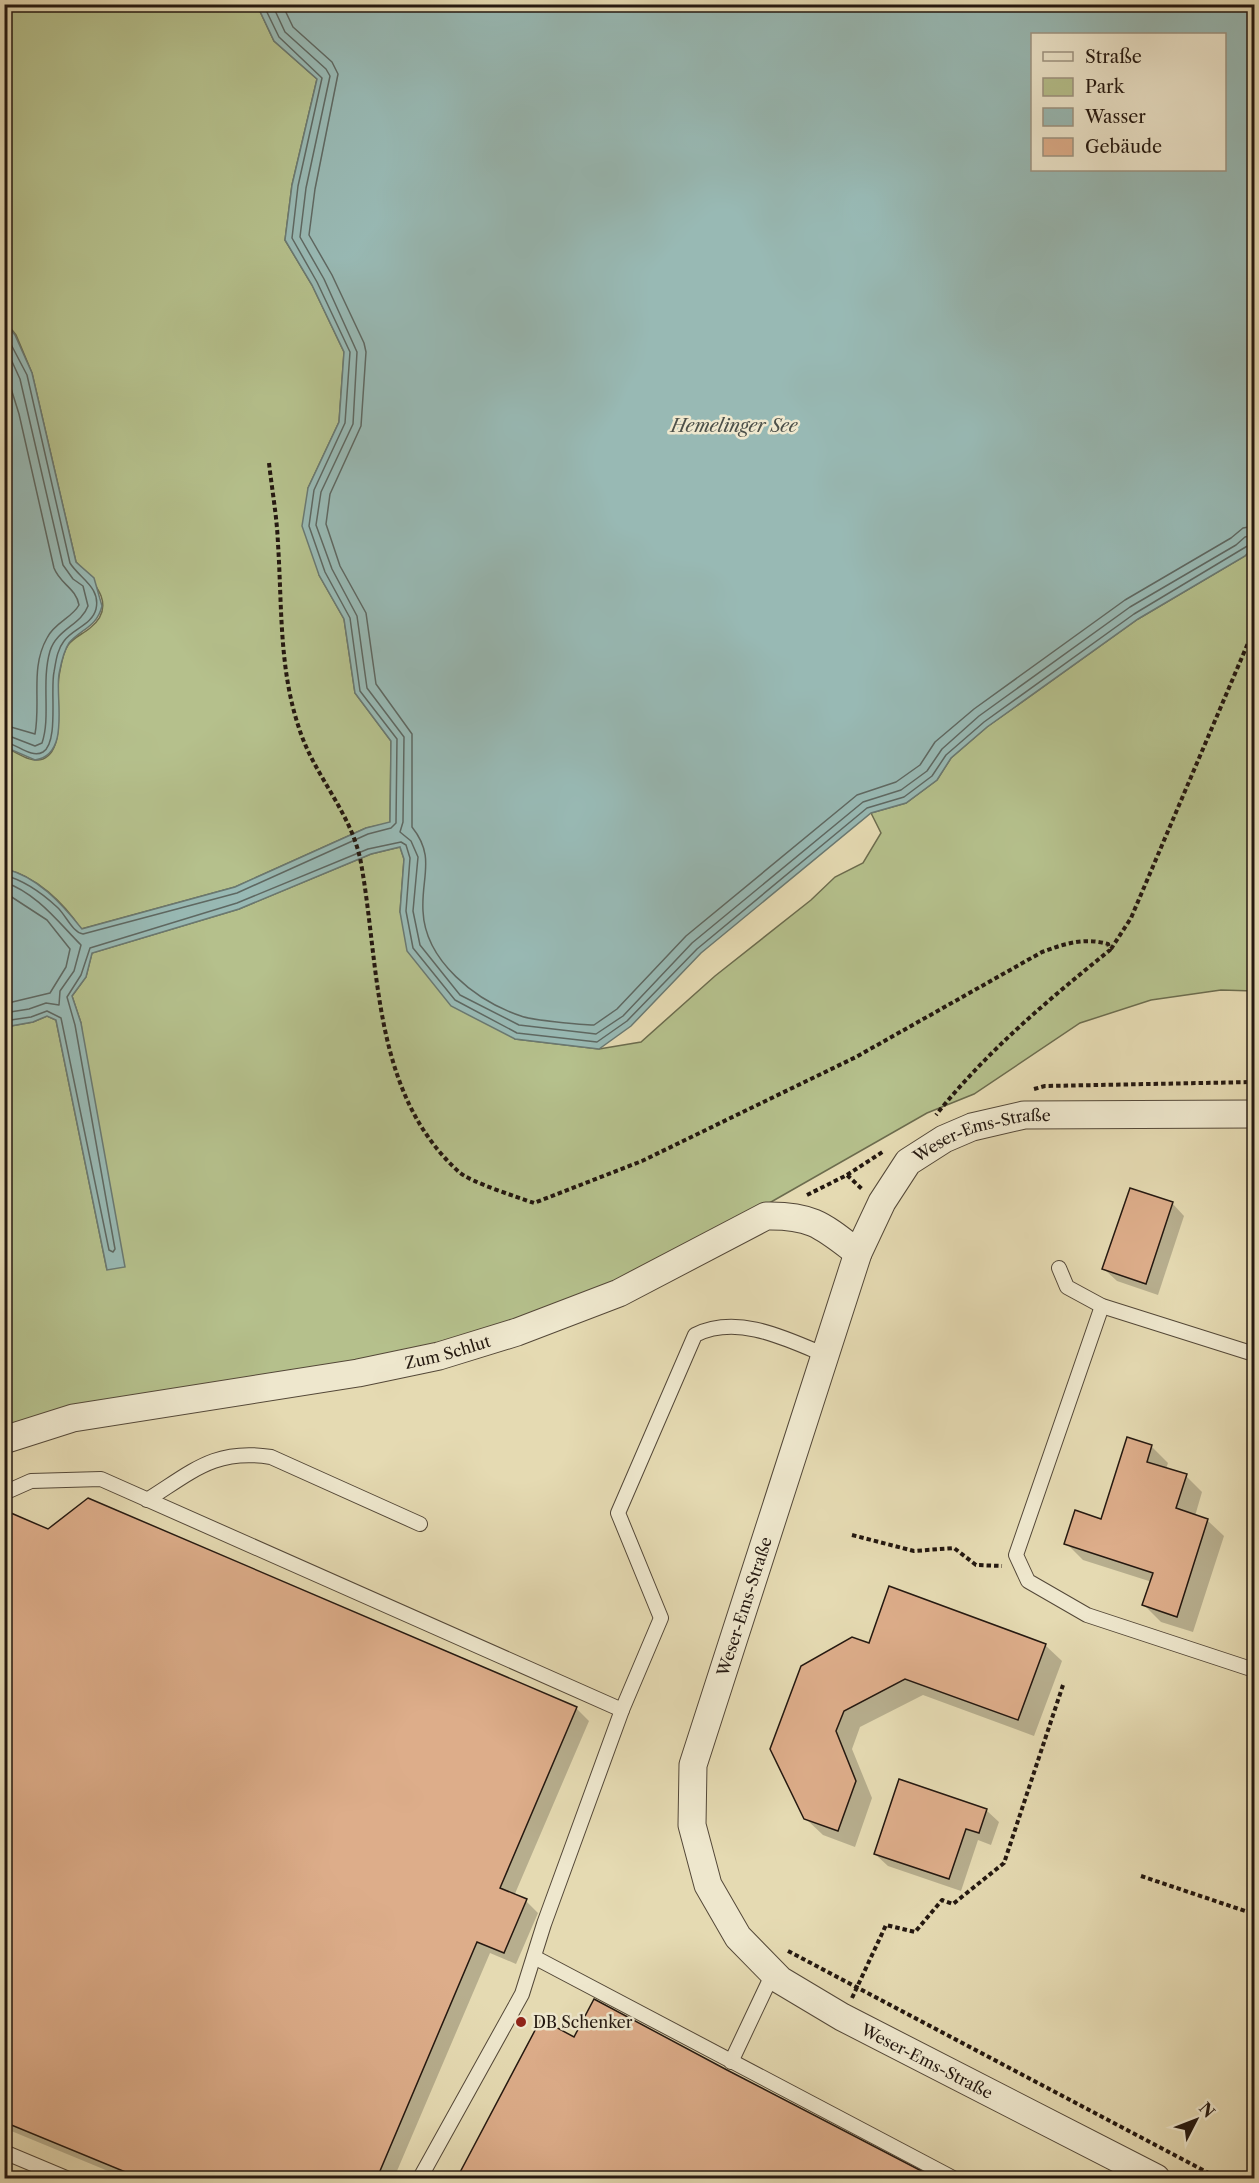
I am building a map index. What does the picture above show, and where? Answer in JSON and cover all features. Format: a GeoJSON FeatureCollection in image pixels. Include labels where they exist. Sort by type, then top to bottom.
{"type":"FeatureCollection","features":[{"type":"Feature","properties":{"kind":"street","name":"Weser-Ems-Straße"},"geometry":{"type":"LineString","coordinates":[[1156,2178],[842,2017],[780,1980],[738,1937],[708,1885],[692,1825],[693,1765],[858,1253],[882,1202],[908,1162],[944,1139],[972,1127],[1024,1115],[1254,1114]]}},
{"type":"Feature","properties":{"kind":"street","name":"Zum Schlut"},"geometry":{"type":"LineString","coordinates":[[4,1440],[73,1418],[358,1373],[439,1356],[517,1332],[619,1293],[766,1216],[792,1215],[816,1222],[858,1253]]}},
{"type":"Feature","properties":{"kind":"lane"},"geometry":{"type":"LineString","coordinates":[[1059,1268],[1067,1287],[1102,1306],[1254,1354]]}},
{"type":"Feature","properties":{"kind":"lane"},"geometry":{"type":"LineString","coordinates":[[1102,1306],[1016,1556],[1028,1581],[1086,1615],[1254,1670]]}},
{"type":"Feature","properties":{"kind":"lane"},"geometry":{"type":"LineString","coordinates":[[420,2178],[522,1994],[622,1710],[661,1618],[618,1513],[695,1335],[710,1327],[752,1328],[825,1355]]}},
{"type":"Feature","properties":{"kind":"lane"},"geometry":{"type":"LineString","coordinates":[[147,1500],[212,1459],[246,1453],[270,1457],[420,1524]]}},
{"type":"Feature","properties":{"kind":"lane"},"geometry":{"type":"LineString","coordinates":[[4,1493],[30,1480],[101,1479],[622,1710]]}},
{"type":"Feature","properties":{"kind":"lane"},"geometry":{"type":"LineString","coordinates":[[534,1957],[953,2178]]}},
{"type":"Feature","properties":{"kind":"lane"},"geometry":{"type":"LineString","coordinates":[[731,2061],[773,1973]]}},
{"type":"Feature","properties":{"kind":"lane"},"geometry":{"type":"LineString","coordinates":[[4,2152],[66,2178]]}},
{"type":"Feature","properties":{"kind":"path"},"geometry":{"type":"LineString","coordinates":[[269,463],[278,541],[284,670],[299,729],[317,769],[351,826],[361,863],[379,1001],[391,1059],[409,1105],[435,1144],[460,1174],[534,1203],[642,1161],[856,1057],[1042,952],[1070,942],[1095,940],[1108,944],[1110,950]]}},
{"type":"Feature","properties":{"kind":"path"},"geometry":{"type":"LineString","coordinates":[[929,1123],[966,1078],[1007,1038],[1110,950],[1131,918],[1254,629]]}},
{"type":"Feature","properties":{"kind":"path"},"geometry":{"type":"LineString","coordinates":[[766,1216],[847,1175],[856,1186],[882,1202]]}},
{"type":"Feature","properties":{"kind":"path"},"geometry":{"type":"LineString","coordinates":[[852,1535],[914,1551],[954,1548],[976,1565],[1021,1566]]}},
{"type":"Feature","properties":{"kind":"path"},"geometry":{"type":"LineString","coordinates":[[842,2017],[886,1925],[915,1932],[942,1900],[953,1904],[1004,1863],[1064,1685]]}},
{"type":"Feature","properties":{"kind":"path"},"geometry":{"type":"LineString","coordinates":[[1141,1876],[1254,1914]]}},
{"type":"Feature","properties":{"kind":"path"},"geometry":{"type":"LineString","coordinates":[[780,1945],[857,1989],[1218,2178]]}},
{"type":"Feature","properties":{"kind":"green space"},"geometry":{"type":"Polygon","coordinates":[[[5,5],[257,5],[274,41],[317,79],[292,185],[285,240],[312,285],[344,352],[339,422],[308,488],[319,575],[344,619],[355,693],[391,741],[390,823],[366,828],[235,887],[81,929],[58,900],[38,884],[5,869],[4,747],[33,760],[43,759],[50,753],[58,734],[58,685],[64,652],[70,642],[90,628],[98,619],[103,602],[95,585],[76,562],[32,373],[16,335],[5,321],[5,5]]]}},
{"type":"Feature","properties":{"kind":"green space"},"geometry":{"type":"Polygon","coordinates":[[[1254,546],[1254,991],[1221,990],[1151,1000],[1080,1023],[974,1094],[927,1113],[771,1202],[632,1277],[584,1299],[427,1349],[5,1431],[5,1027],[33,1022],[47,1016],[56,1020],[107,1270],[81,1023],[72,996],[86,977],[92,953],[239,909],[371,854],[400,847],[404,859],[400,912],[515,1039],[599,1049],[641,1042],[715,976],[811,900],[835,877],[863,863],[881,833],[871,813],[906,803],[937,780],[951,758],[987,727],[1138,619],[1245,556],[1254,546]]]}},
{"type":"Feature","properties":{"kind":"water","name":"Hemelinger See"},"geometry":{"type":"Polygon","coordinates":[[[257,5],[1254,5],[1254,546],[1245,556],[1138,619],[987,727],[951,758],[937,780],[906,803],[871,813],[701,953],[631,1026],[599,1049],[515,1039],[451,1006],[407,951],[400,912],[404,859],[400,847],[371,854],[239,909],[92,953],[86,977],[72,996],[81,1023],[125,1267],[107,1270],[56,1020],[47,1016],[33,1022],[5,1027],[5,869],[38,884],[66,910],[82,929],[235,887],[366,828],[390,822],[391,741],[355,693],[344,619],[319,575],[302,526],[308,488],[339,422],[344,352],[312,285],[285,240],[292,185],[317,79],[274,41],[257,5]]]}},
{"type":"Feature","properties":{"kind":"water"},"geometry":{"type":"Polygon","coordinates":[[[4,321],[15,335],[32,373],[76,562],[94,578],[102,606],[96,619],[69,643],[65,650],[59,674],[57,737],[53,748],[46,756],[35,760],[5,747],[4,321]]]}},
{"type":"Feature","properties":{"kind":"building"},"geometry":{"type":"Polygon","coordinates":[[[1130,1188],[1173,1202],[1146,1284],[1102,1269],[1130,1188]]]}},
{"type":"Feature","properties":{"kind":"building"},"geometry":{"type":"Polygon","coordinates":[[[1127,1437],[1152,1445],[1147,1462],[1187,1474],[1176,1508],[1208,1519],[1177,1617],[1142,1605],[1153,1573],[1064,1544],[1075,1510],[1101,1519],[1127,1437]]]}},
{"type":"Feature","properties":{"kind":"building"},"geometry":{"type":"Polygon","coordinates":[[[88,1498],[577,1707],[500,1888],[527,1899],[504,1953],[477,1942],[377,2178],[140,2178],[4,2122],[4,1510],[48,1529],[88,1498]]]}},
{"type":"Feature","properties":{"kind":"building"},"geometry":{"type":"Polygon","coordinates":[[[889,1586],[1046,1644],[1018,1720],[905,1679],[844,1711],[836,1731],[856,1781],[838,1831],[804,1819],[770,1749],[801,1666],[852,1637],[869,1643],[889,1586]]]}},
{"type":"Feature","properties":{"kind":"building"},"geometry":{"type":"Polygon","coordinates":[[[899,1779],[987,1809],[979,1833],[966,1829],[949,1879],[874,1854],[899,1779]]]}},
{"type":"Feature","properties":{"kind":"building"},"geometry":{"type":"Polygon","coordinates":[[[594,1999],[935,2178],[457,2178],[541,2019],[574,2037],[594,1999]]]}},
{"type":"Feature","properties":{"kind":"place","name":"DB Schenker"},"geometry":{"type":"Point","coordinates":[521,2022]}}]}
